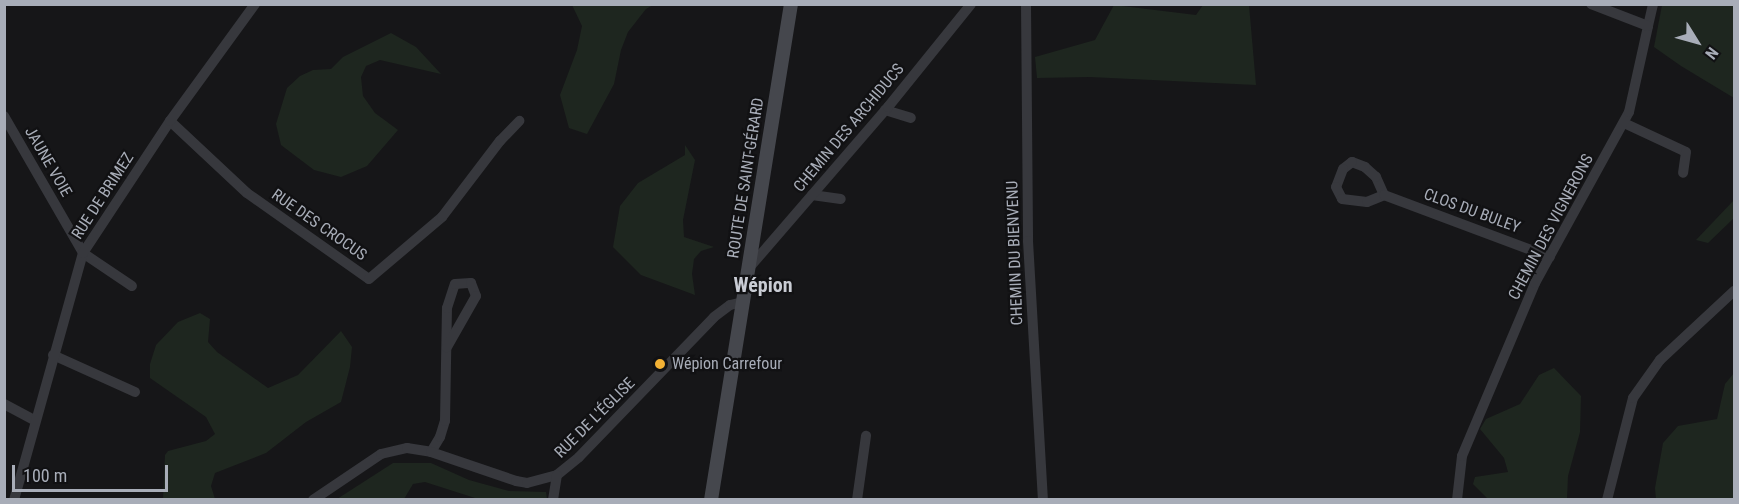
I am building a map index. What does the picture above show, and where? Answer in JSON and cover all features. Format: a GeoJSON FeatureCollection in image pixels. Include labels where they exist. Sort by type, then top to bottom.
{"type":"FeatureCollection","features":[{"type":"Feature","properties":{"kind":"main road","name":"ROUTE DE SAINT-GÉRARD"},"geometry":{"type":"LineString","coordinates":[[711,500],[791,4]]}},
{"type":"Feature","properties":{"kind":"street","name":"RUE DE BRIMEZ"},"geometry":{"type":"LineString","coordinates":[[14,500],[34,420],[83,253],[170,121],[255,4]]}},
{"type":"Feature","properties":{"kind":"street","name":"CHEMIN DES ARCHIDUCS"},"geometry":{"type":"LineString","coordinates":[[748,268],[885,110],[971,4]]}},
{"type":"Feature","properties":{"kind":"street","name":"CHEMIN DU BIENVENU"},"geometry":{"type":"LineString","coordinates":[[1026,4],[1028,241],[1043,500]]}},
{"type":"Feature","properties":{"kind":"street"},"geometry":{"type":"LineString","coordinates":[[1591,4],[1648,26]]}},
{"type":"Feature","properties":{"kind":"street","name":"CHEMIN DES VIGNERONS"},"geometry":{"type":"LineString","coordinates":[[1456,500],[1462,456],[1535,283],[1629,112],[1653,4]]}},
{"type":"Feature","properties":{"kind":"street"},"geometry":{"type":"LineString","coordinates":[[885,110],[911,118]]}},
{"type":"Feature","properties":{"kind":"street","name":"JAUNE VOIE"},"geometry":{"type":"LineString","coordinates":[[4,117],[83,253]]}},
{"type":"Feature","properties":{"kind":"street","name":"RUE DES CROCUS"},"geometry":{"type":"LineString","coordinates":[[170,121],[247,193],[369,279],[442,217],[500,141],[519,121]]}},
{"type":"Feature","properties":{"kind":"street"},"geometry":{"type":"LineString","coordinates":[[1624,123],[1686,152],[1683,174]]}},
{"type":"Feature","properties":{"kind":"street"},"geometry":{"type":"LineString","coordinates":[[1353,162],[1365,167],[1376,177],[1384,195],[1367,202],[1342,199],[1336,187],[1343,169],[1353,162]]}},
{"type":"Feature","properties":{"kind":"street"},"geometry":{"type":"LineString","coordinates":[[812,195],[841,199]]}},
{"type":"Feature","properties":{"kind":"street","name":"CLOS DU BULEY"},"geometry":{"type":"LineString","coordinates":[[1384,195],[1550,256]]}},
{"type":"Feature","properties":{"kind":"street"},"geometry":{"type":"LineString","coordinates":[[83,253],[132,286]]}},
{"type":"Feature","properties":{"kind":"street"},"geometry":{"type":"LineString","coordinates":[[431,452],[440,437],[444,421],[447,308],[455,284],[471,283],[476,296],[447,346]]}},
{"type":"Feature","properties":{"kind":"street"},"geometry":{"type":"LineString","coordinates":[[1607,500],[1633,398],[1660,360],[1734,291]]}},
{"type":"Feature","properties":{"kind":"street","name":"RUE DE L'ÉGLISE"},"geometry":{"type":"LineString","coordinates":[[313,500],[381,454],[407,448],[431,452],[527,483],[557,475],[579,457],[714,317],[730,305],[743,302]]}},
{"type":"Feature","properties":{"kind":"street"},"geometry":{"type":"LineString","coordinates":[[53,355],[135,392]]}},
{"type":"Feature","properties":{"kind":"street"},"geometry":{"type":"LineString","coordinates":[[4,404],[34,420]]}},
{"type":"Feature","properties":{"kind":"street"},"geometry":{"type":"LineString","coordinates":[[857,500],[866,436]]}},
{"type":"Feature","properties":{"kind":"street"},"geometry":{"type":"LineString","coordinates":[[553,500],[557,475]]}},
{"type":"Feature","properties":{"kind":"shaded area"},"geometry":{"type":"Polygon","coordinates":[[[572,5],[653,5],[646,9],[628,32],[621,50],[614,84],[587,134],[569,128],[560,95],[577,50],[582,26],[572,5]]]}},
{"type":"Feature","properties":{"kind":"shaded area"},"geometry":{"type":"Polygon","coordinates":[[[1114,5],[1196,15],[1203,5],[1249,5],[1256,85],[1090,77],[1037,78],[1035,57],[1095,40],[1114,5]]]}},
{"type":"Feature","properties":{"kind":"shaded area"},"geometry":{"type":"Polygon","coordinates":[[[1662,5],[1734,5],[1734,98],[1654,47],[1662,5]]]}},
{"type":"Feature","properties":{"kind":"shaded area"},"geometry":{"type":"Polygon","coordinates":[[[391,33],[416,47],[441,74],[380,60],[366,66],[361,77],[363,96],[375,113],[398,130],[367,166],[341,177],[314,170],[281,145],[276,124],[287,88],[300,76],[313,70],[331,69],[343,57],[391,33]]]}},
{"type":"Feature","properties":{"kind":"shaded area"},"geometry":{"type":"Polygon","coordinates":[[[685,145],[695,160],[683,220],[684,237],[714,247],[701,251],[694,259],[692,274],[695,295],[641,275],[613,247],[620,206],[638,183],[685,155],[685,145]]]}},
{"type":"Feature","properties":{"kind":"shaded area"},"geometry":{"type":"Polygon","coordinates":[[[1734,200],[1734,218],[1708,243],[1696,240],[1734,200]]]}},
{"type":"Feature","properties":{"kind":"shaded area"},"geometry":{"type":"Polygon","coordinates":[[[200,313],[210,319],[208,342],[217,352],[268,388],[298,375],[341,331],[352,347],[350,367],[341,402],[306,422],[266,453],[215,473],[211,486],[215,499],[163,499],[165,455],[168,451],[206,441],[215,434],[206,417],[150,378],[150,364],[156,345],[178,322],[200,313]]]}},
{"type":"Feature","properties":{"kind":"shaded area"},"geometry":{"type":"Polygon","coordinates":[[[1554,368],[1581,396],[1580,432],[1568,476],[1567,499],[1488,499],[1473,484],[1475,477],[1508,472],[1504,458],[1480,429],[1486,419],[1520,404],[1539,375],[1554,368]]]}},
{"type":"Feature","properties":{"kind":"shaded area"},"geometry":{"type":"Polygon","coordinates":[[[1734,373],[1734,499],[1656,499],[1655,488],[1663,443],[1678,426],[1717,419],[1725,384],[1734,373]]]}},
{"type":"Feature","properties":{"kind":"shaded area"},"geometry":{"type":"Polygon","coordinates":[[[393,463],[431,463],[469,480],[509,491],[546,492],[547,499],[475,498],[425,482],[413,484],[404,499],[337,499],[393,463]]]}},
{"type":"Feature","properties":{"kind":"place","name":"Wépion Carrefour"},"geometry":{"type":"Point","coordinates":[660,364]}},
{"type":"Feature","properties":{"kind":"district","name":"Wépion"},"geometry":{"type":"Point","coordinates":[763,285]}}]}
